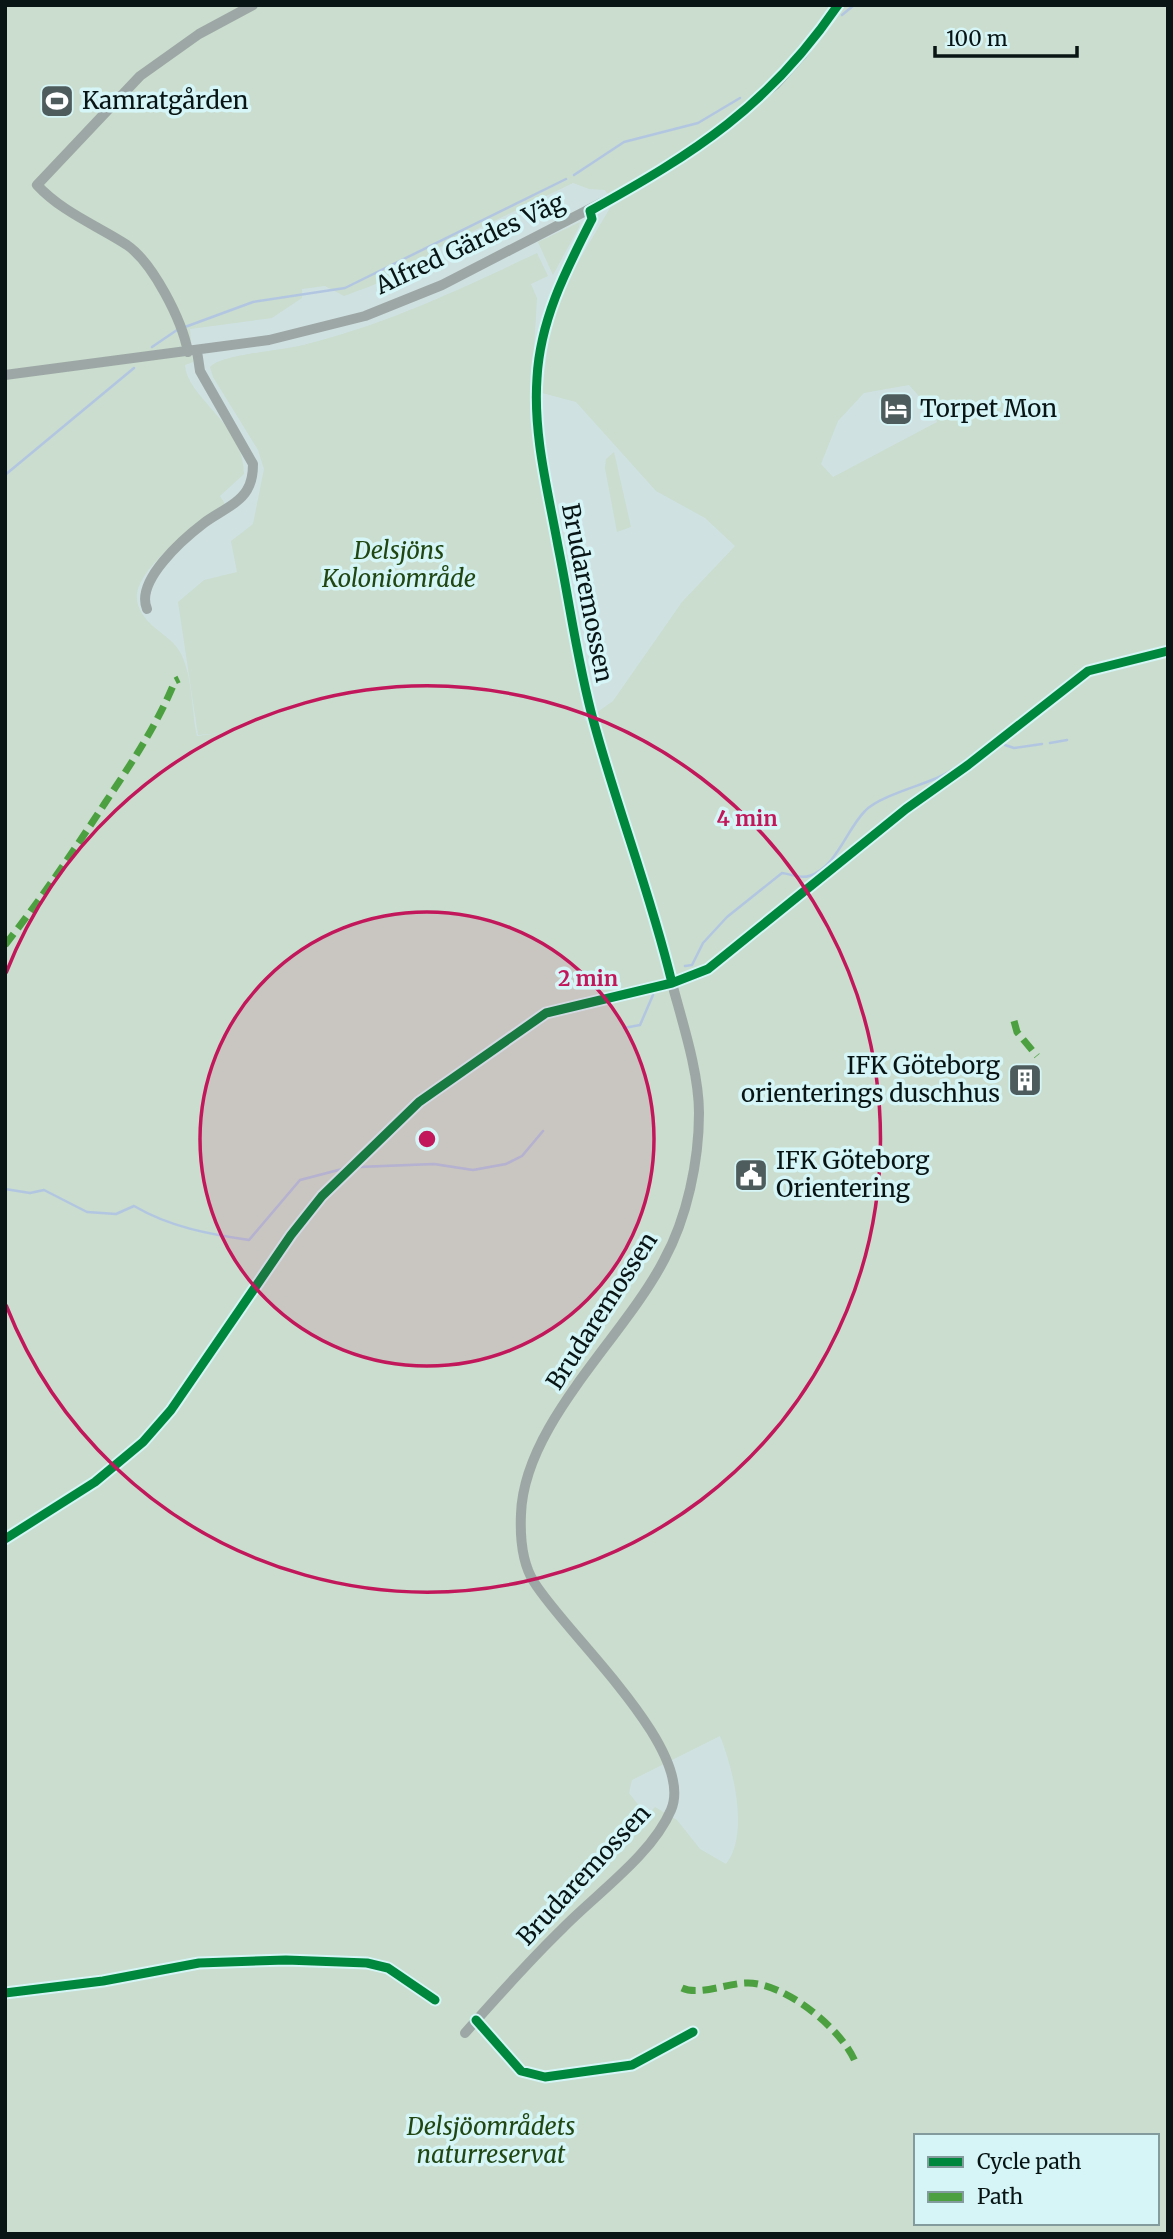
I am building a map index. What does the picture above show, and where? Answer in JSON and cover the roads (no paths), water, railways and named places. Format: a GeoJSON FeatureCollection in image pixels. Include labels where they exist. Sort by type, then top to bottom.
{"type":"FeatureCollection","features":[{"type":"Feature","properties":{"kind":"street"},"geometry":{"type":"LineString","coordinates":[[148,609],[144,597],[153,575],[200,525],[246,493],[253,474],[253,464],[200,371],[193,351],[148,266],[136,253],[53,201],[37,185],[140,76],[199,34],[253,5]]}},
{"type":"Feature","properties":{"kind":"street","name":"Alfred Gärdes Väg"},"geometry":{"type":"LineString","coordinates":[[5,375],[296,335],[397,304],[459,278],[590,211],[670,165],[758,101],[793,67],[838,5]]}},
{"type":"Feature","properties":{"kind":"street","name":"Brudaremossen"},"geometry":{"type":"LineString","coordinates":[[465,2033],[562,1928],[643,1850],[670,1814],[676,1794],[673,1775],[662,1748],[635,1708],[535,1583],[522,1546],[521,1515],[526,1475],[540,1443],[557,1416],[663,1264],[680,1228],[698,1131],[698,1096],[664,953],[585,683],[538,438],[537,379],[541,345],[566,270],[592,219],[590,211]]}},
{"type":"Feature","properties":{"kind":"waterway"},"geometry":{"type":"LineString","coordinates":[[842,15],[854,5]]}},
{"type":"Feature","properties":{"kind":"waterway"},"geometry":{"type":"LineString","coordinates":[[574,175],[624,142],[698,123],[740,98]]}},
{"type":"Feature","properties":{"kind":"waterway"},"geometry":{"type":"LineString","coordinates":[[185,327],[253,302],[345,288],[566,179]]}},
{"type":"Feature","properties":{"kind":"waterway"},"geometry":{"type":"LineString","coordinates":[[152,347],[177,330]]}},
{"type":"Feature","properties":{"kind":"waterway"},"geometry":{"type":"LineString","coordinates":[[5,475],[134,368]]}},
{"type":"Feature","properties":{"kind":"waterway"},"geometry":{"type":"LineString","coordinates":[[685,966],[692,965],[703,943],[727,917],[782,873],[806,877],[827,865],[858,819],[871,806],[945,774],[996,737]]}},
{"type":"Feature","properties":{"kind":"waterway"},"geometry":{"type":"LineString","coordinates":[[1050,743],[1067,740]]}},
{"type":"Feature","properties":{"kind":"waterway"},"geometry":{"type":"LineString","coordinates":[[1005,745],[1014,748],[1042,744]]}},
{"type":"Feature","properties":{"kind":"waterway"},"geometry":{"type":"LineString","coordinates":[[624,1028],[640,1025],[653,995]]}},
{"type":"Feature","properties":{"kind":"waterway"},"geometry":{"type":"LineString","coordinates":[[358,1167],[434,1164],[473,1170],[506,1164],[522,1156],[543,1131]]}},
{"type":"Feature","properties":{"kind":"waterway"},"geometry":{"type":"LineString","coordinates":[[5,1189],[30,1193],[44,1190],[87,1212],[116,1214],[134,1206],[190,1229],[249,1240],[300,1180],[350,1167]]}},
{"type":"Feature","properties":{"kind":"place","name":"Kamratgården"},"geometry":{"type":"Point","coordinates":[57,101]}},
{"type":"Feature","properties":{"kind":"place","name":"Torpet Mon"},"geometry":{"type":"Point","coordinates":[896,409]}},
{"type":"Feature","properties":{"kind":"place","name":"IFK Göteborg orienterings duschhus"},"geometry":{"type":"Point","coordinates":[1025,1080]}},
{"type":"Feature","properties":{"kind":"place","name":"IFK Göteborg Orientering"},"geometry":{"type":"Point","coordinates":[751,1175]}},
{"type":"Feature","properties":{"kind":"park label","name":"Delsjöns Koloniområde"},"geometry":{"type":"Point","coordinates":[399,565]}},
{"type":"Feature","properties":{"kind":"park label","name":"Delsjöområdets naturreservat"},"geometry":{"type":"Point","coordinates":[491,2141]}}]}
